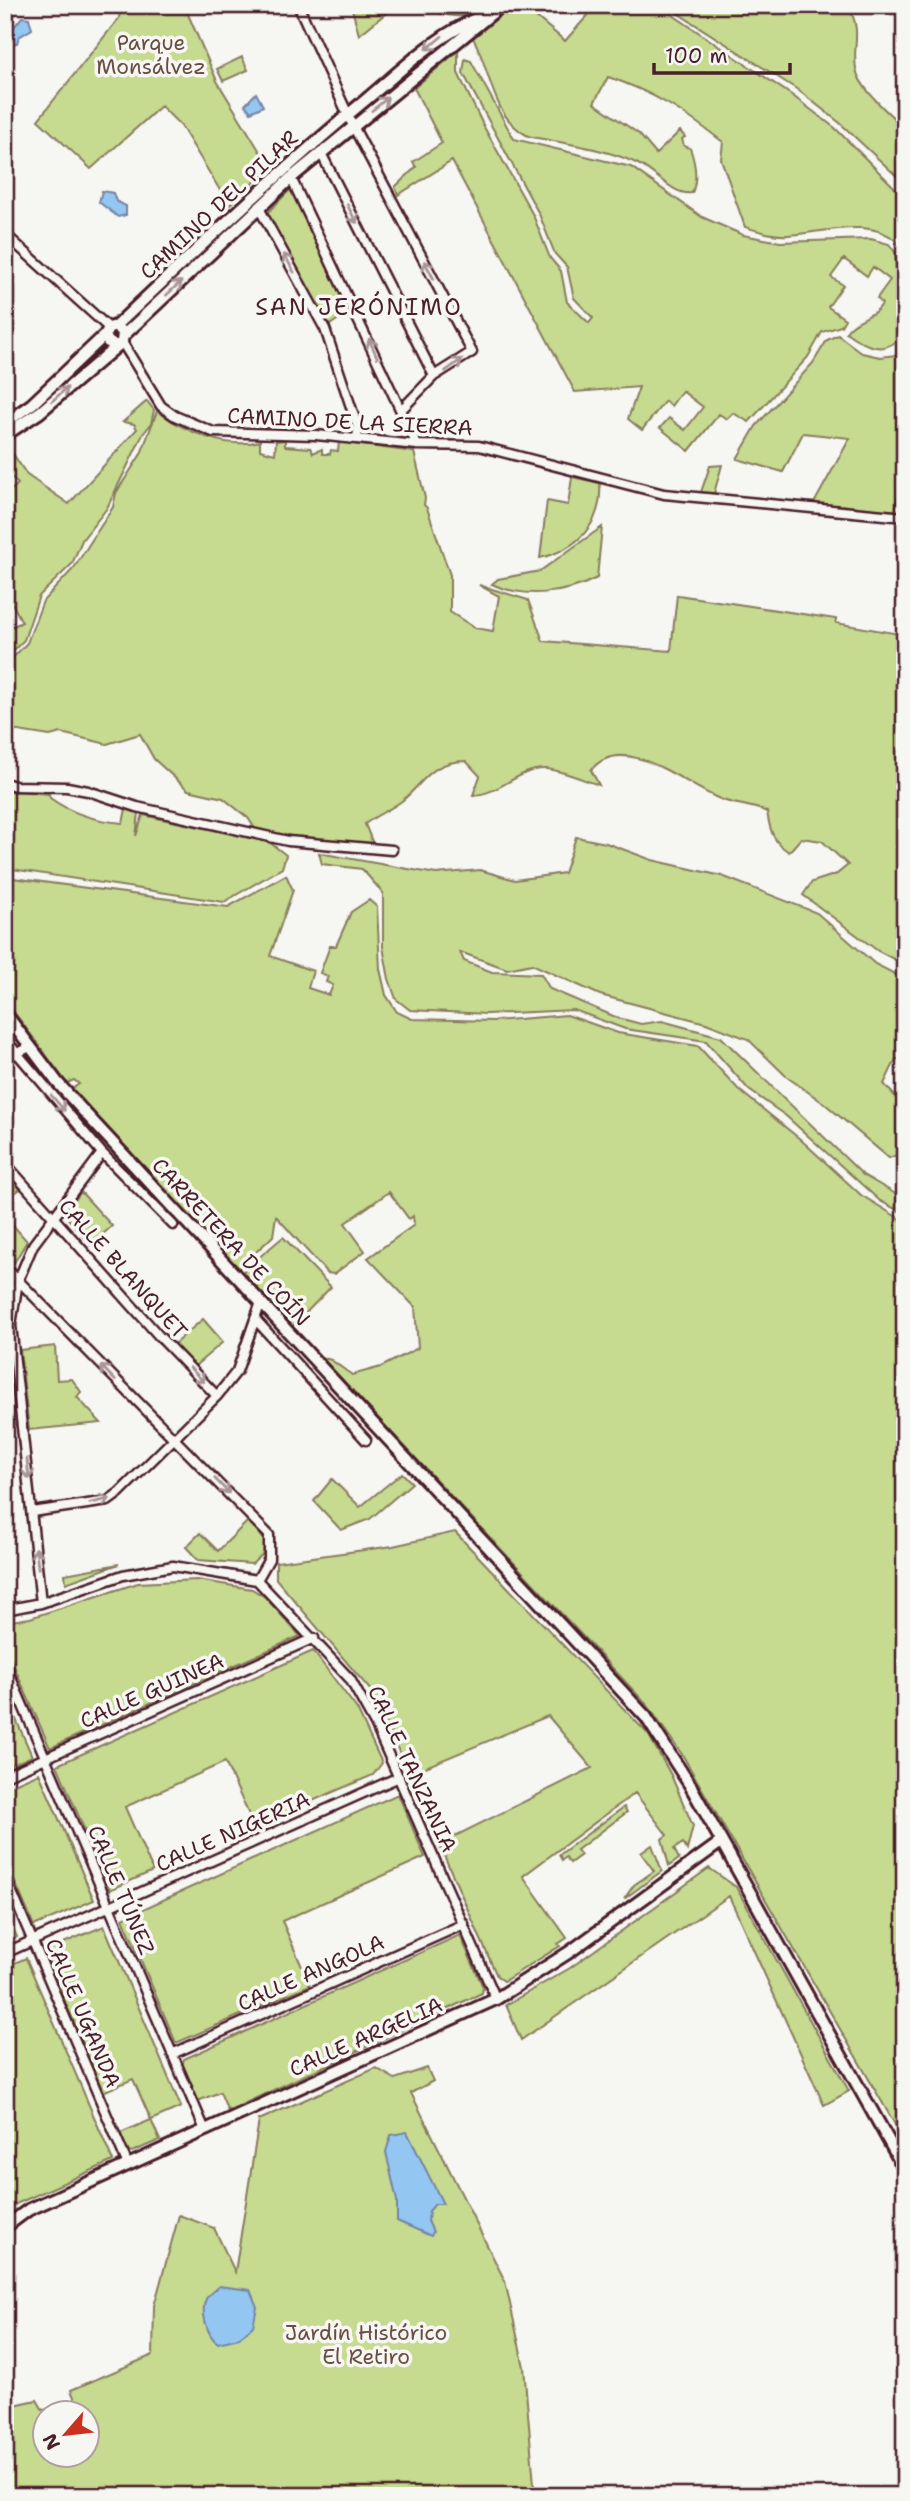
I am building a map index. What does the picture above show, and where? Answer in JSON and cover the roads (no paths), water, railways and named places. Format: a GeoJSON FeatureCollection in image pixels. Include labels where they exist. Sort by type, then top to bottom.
{"type":"FeatureCollection","features":[{"type":"Feature","properties":{"kind":"street"},"geometry":{"type":"LineString","coordinates":[[298,5],[353,126],[472,352],[434,376],[401,411]]}},
{"type":"Feature","properties":{"kind":"street","name":"CAMINO DEL PILAR"},"geometry":{"type":"LineString","coordinates":[[5,435],[40,412],[276,176],[453,28],[498,8]]}},
{"type":"Feature","properties":{"kind":"street","name":"CAMINO DEL PILAR"},"geometry":{"type":"LineString","coordinates":[[5,423],[33,404],[115,335],[291,177],[498,8]]}},
{"type":"Feature","properties":{"kind":"street"},"geometry":{"type":"LineString","coordinates":[[321,153],[434,376]]}},
{"type":"Feature","properties":{"kind":"street"},"geometry":{"type":"LineString","coordinates":[[291,177],[417,445]]}},
{"type":"Feature","properties":{"kind":"street"},"geometry":{"type":"LineString","coordinates":[[259,208],[325,329],[358,428],[358,439]]}},
{"type":"Feature","properties":{"kind":"street","name":"CAMINO DE LA SIERRA"},"geometry":{"type":"LineString","coordinates":[[5,234],[115,335],[161,406],[198,427],[230,434],[316,435],[417,445],[479,446],[667,494],[905,517]]}},
{"type":"Feature","properties":{"kind":"street"},"geometry":{"type":"LineString","coordinates":[[5,783],[88,791],[137,807],[288,841],[392,850]]}},
{"type":"Feature","properties":{"kind":"street","name":"CARRETERA DE COÍN"},"geometry":{"type":"LineString","coordinates":[[5,1013],[86,1114],[646,1717],[667,1747],[905,2170]]}},
{"type":"Feature","properties":{"kind":"street","name":"CARRETERA DE COÍN"},"geometry":{"type":"LineString","coordinates":[[5,1039],[102,1153],[173,1226]]}},
{"type":"Feature","properties":{"kind":"street"},"geometry":{"type":"LineString","coordinates":[[5,1059],[30,1047]]}},
{"type":"Feature","properties":{"kind":"street"},"geometry":{"type":"LineString","coordinates":[[41,1603],[11,1325],[18,1281],[33,1245],[52,1216],[102,1153]]}},
{"type":"Feature","properties":{"kind":"street","name":"CALLE BLANQUET"},"geometry":{"type":"LineString","coordinates":[[5,1163],[159,1336],[217,1396]]}},
{"type":"Feature","properties":{"kind":"street"},"geometry":{"type":"LineString","coordinates":[[5,1267],[269,1535],[269,1559],[257,1580],[173,1566],[123,1575],[41,1603],[5,1611]]}},
{"type":"Feature","properties":{"kind":"street"},"geometry":{"type":"LineString","coordinates":[[32,1512],[108,1501],[217,1396],[237,1371],[261,1303]]}},
{"type":"Feature","properties":{"kind":"street"},"geometry":{"type":"LineString","coordinates":[[255,1319],[366,1440]]}},
{"type":"Feature","properties":{"kind":"street"},"geometry":{"type":"LineString","coordinates":[[6,1378],[17,1377]]}},
{"type":"Feature","properties":{"kind":"street","name":"CALLE TANZANIA"},"geometry":{"type":"LineString","coordinates":[[257,1580],[314,1637],[350,1679],[375,1724],[496,1999]]}},
{"type":"Feature","properties":{"kind":"street","name":"CALLE GUINEA"},"geometry":{"type":"LineString","coordinates":[[5,1776],[314,1637]]}},
{"type":"Feature","properties":{"kind":"street","name":"CALLE TÚNEZ"},"geometry":{"type":"LineString","coordinates":[[5,1664],[205,2130]]}},
{"type":"Feature","properties":{"kind":"street","name":"CALLE NIGERIA"},"geometry":{"type":"LineString","coordinates":[[5,1953],[399,1777]]}},
{"type":"Feature","properties":{"kind":"street","name":"CALLE ARGELIA"},"geometry":{"type":"LineString","coordinates":[[5,2227],[28,2210],[496,1999],[571,1951],[721,1842]]}},
{"type":"Feature","properties":{"kind":"street","name":"CALLE UGANDA"},"geometry":{"type":"LineString","coordinates":[[5,1876],[128,2165]]}},
{"type":"Feature","properties":{"kind":"street","name":"CALLE ANGOLA"},"geometry":{"type":"LineString","coordinates":[[172,2054],[464,1924]]}},
{"type":"Feature","properties":{"kind":"water"},"geometry":{"type":"Polygon","coordinates":[[[22,17],[29,18],[32,29],[19,37],[17,43],[9,45],[5,38],[22,17]]]}},
{"type":"Feature","properties":{"kind":"water"},"geometry":{"type":"Polygon","coordinates":[[[256,93],[263,106],[251,112],[245,105],[256,93]]]}},
{"type":"Feature","properties":{"kind":"water"},"geometry":{"type":"Polygon","coordinates":[[[102,191],[113,193],[116,201],[126,206],[126,215],[118,217],[99,202],[102,191]]]}},
{"type":"Feature","properties":{"kind":"water"},"geometry":{"type":"Polygon","coordinates":[[[407,2132],[443,2204],[435,2204],[429,2211],[428,2221],[433,2232],[431,2236],[397,2221],[397,2201],[386,2152],[391,2135],[407,2132]]]}},
{"type":"Feature","properties":{"kind":"water"},"geometry":{"type":"Polygon","coordinates":[[[219,2286],[250,2290],[257,2307],[253,2326],[239,2338],[218,2343],[208,2329],[204,2304],[207,2297],[219,2286]]]}},
{"type":"Feature","properties":{"kind":"district","name":"SAN JERÓNIMO"},"geometry":{"type":"Point","coordinates":[359,307]}},
{"type":"Feature","properties":{"kind":"park label","name":"Parque Monsálvez"},"geometry":{"type":"Point","coordinates":[151,55]}},
{"type":"Feature","properties":{"kind":"park label","name":"Jardín Histórico El Retiro"},"geometry":{"type":"Point","coordinates":[366,2345]}}]}
